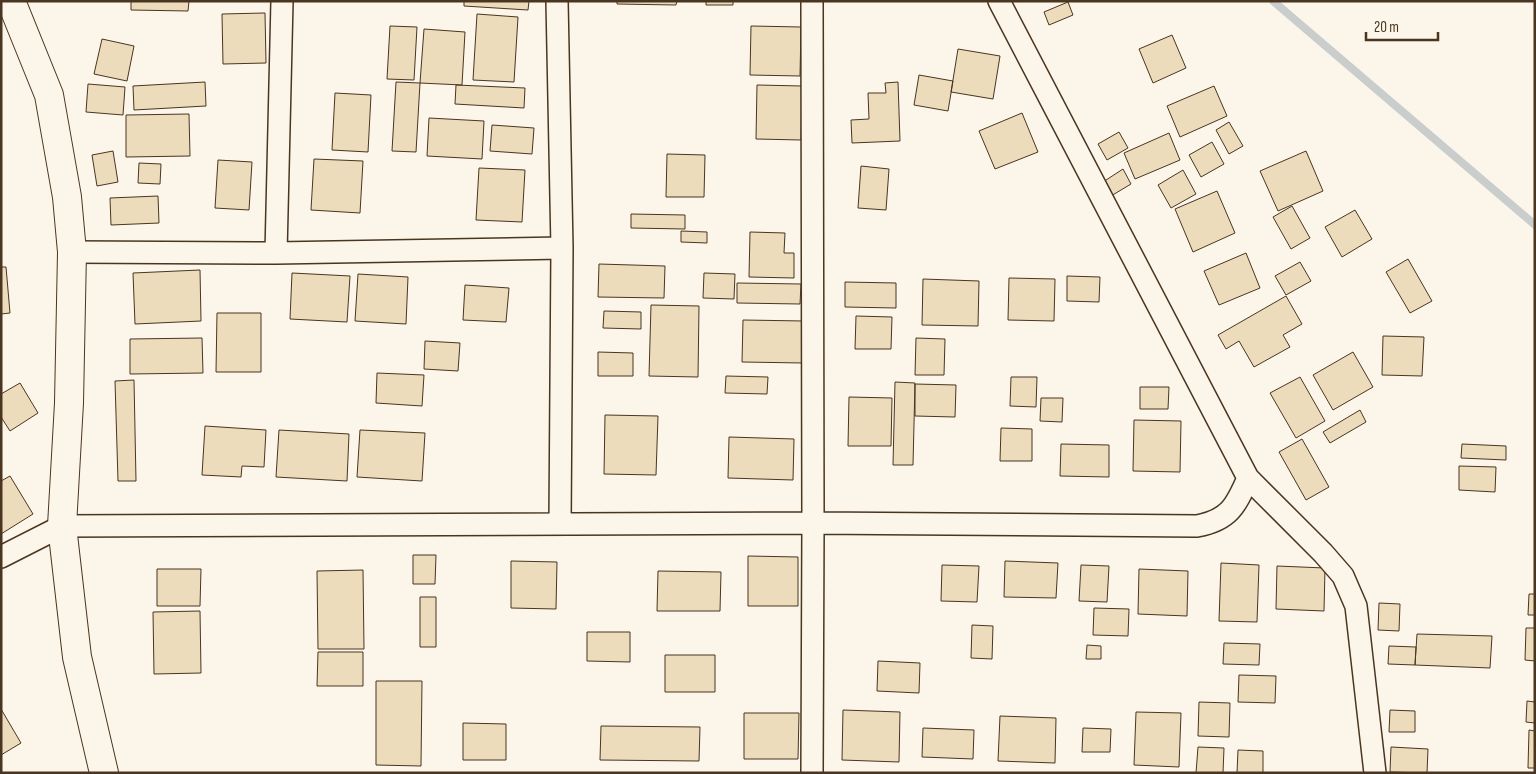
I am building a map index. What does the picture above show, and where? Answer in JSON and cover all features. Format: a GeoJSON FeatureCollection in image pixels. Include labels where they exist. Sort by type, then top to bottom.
{"type":"FeatureCollection","features":[{"type":"Feature","properties":{"kind":"street"},"geometry":{"type":"LineString","coordinates":[[11,1],[49,95],[67,197],[72,252],[69,403],[62,526],[78,657],[104,773]]}},
{"type":"Feature","properties":{"kind":"street"},"geometry":{"type":"LineString","coordinates":[[276,252],[282,1]]}},
{"type":"Feature","properties":{"kind":"street"},"geometry":{"type":"LineString","coordinates":[[557,1],[562,248],[560,524]]}},
{"type":"Feature","properties":{"kind":"street"},"geometry":{"type":"LineString","coordinates":[[812,1],[812,773]]}},
{"type":"Feature","properties":{"kind":"street"},"geometry":{"type":"LineString","coordinates":[[999,1],[1248,478],[1323,553],[1343,576],[1356,606],[1375,773]]}},
{"type":"Feature","properties":{"kind":"street"},"geometry":{"type":"LineString","coordinates":[[72,252],[276,252],[562,248]]}},
{"type":"Feature","properties":{"kind":"street"},"geometry":{"type":"LineString","coordinates":[[1,557],[62,526],[813,523],[1197,526],[1210,523],[1228,514],[1248,478]]}},
{"type":"Feature","properties":{"kind":"building"},"geometry":{"type":"Polygon","coordinates":[[[131,1],[189,1],[188,11],[131,10],[131,1]]]}},
{"type":"Feature","properties":{"kind":"building"},"geometry":{"type":"Polygon","coordinates":[[[464,1],[529,1],[528,10],[464,6],[464,1]]]}},
{"type":"Feature","properties":{"kind":"building"},"geometry":{"type":"Polygon","coordinates":[[[617,1],[677,1],[676,5],[617,4],[617,1]]]}},
{"type":"Feature","properties":{"kind":"building"},"geometry":{"type":"Polygon","coordinates":[[[706,1],[733,1],[733,5],[706,5],[706,1]]]}},
{"type":"Feature","properties":{"kind":"building"},"geometry":{"type":"Polygon","coordinates":[[[1068,2],[1073,15],[1049,25],[1044,12],[1068,2]]]}},
{"type":"Feature","properties":{"kind":"building"},"geometry":{"type":"Polygon","coordinates":[[[265,13],[266,63],[223,64],[222,14],[265,13]]]}},
{"type":"Feature","properties":{"kind":"building"},"geometry":{"type":"Polygon","coordinates":[[[477,14],[518,17],[514,82],[473,80],[477,14]]]}},
{"type":"Feature","properties":{"kind":"building"},"geometry":{"type":"Polygon","coordinates":[[[390,26],[417,27],[414,80],[387,79],[390,26]]]}},
{"type":"Feature","properties":{"kind":"building"},"geometry":{"type":"Polygon","coordinates":[[[751,26],[801,27],[800,76],[750,75],[751,26]]]}},
{"type":"Feature","properties":{"kind":"building"},"geometry":{"type":"Polygon","coordinates":[[[424,29],[465,32],[462,85],[420,83],[424,29]]]}},
{"type":"Feature","properties":{"kind":"building"},"geometry":{"type":"Polygon","coordinates":[[[1172,35],[1186,68],[1153,83],[1139,49],[1172,35]]]}},
{"type":"Feature","properties":{"kind":"building"},"geometry":{"type":"Polygon","coordinates":[[[102,39],[134,46],[127,81],[94,74],[102,39]]]}},
{"type":"Feature","properties":{"kind":"building"},"geometry":{"type":"Polygon","coordinates":[[[958,49],[1000,56],[993,99],[951,92],[958,49]]]}},
{"type":"Feature","properties":{"kind":"building"},"geometry":{"type":"Polygon","coordinates":[[[919,75],[953,81],[948,111],[914,105],[919,75]]]}},
{"type":"Feature","properties":{"kind":"building"},"geometry":{"type":"Polygon","coordinates":[[[205,82],[206,106],[134,110],[133,86],[205,82]]]}},
{"type":"Feature","properties":{"kind":"building"},"geometry":{"type":"Polygon","coordinates":[[[396,82],[420,83],[416,152],[392,151],[396,82]]]}},
{"type":"Feature","properties":{"kind":"building"},"geometry":{"type":"Polygon","coordinates":[[[898,82],[900,141],[852,143],[851,120],[869,119],[868,93],[886,93],[885,83],[898,82]]]}},
{"type":"Feature","properties":{"kind":"building"},"geometry":{"type":"Polygon","coordinates":[[[88,84],[125,87],[123,115],[86,112],[88,84]]]}},
{"type":"Feature","properties":{"kind":"building"},"geometry":{"type":"Polygon","coordinates":[[[456,85],[525,88],[524,108],[455,104],[456,85]]]}},
{"type":"Feature","properties":{"kind":"building"},"geometry":{"type":"Polygon","coordinates":[[[757,85],[802,86],[801,140],[756,139],[757,85]]]}},
{"type":"Feature","properties":{"kind":"building"},"geometry":{"type":"Polygon","coordinates":[[[1214,86],[1227,116],[1180,137],[1167,106],[1214,86]]]}},
{"type":"Feature","properties":{"kind":"building"},"geometry":{"type":"Polygon","coordinates":[[[335,93],[371,95],[368,152],[332,150],[335,93]]]}},
{"type":"Feature","properties":{"kind":"building"},"geometry":{"type":"Polygon","coordinates":[[[1022,113],[1038,152],[995,169],[979,131],[1022,113]]]}},
{"type":"Feature","properties":{"kind":"building"},"geometry":{"type":"Polygon","coordinates":[[[189,114],[190,156],[126,157],[126,115],[189,114]]]}},
{"type":"Feature","properties":{"kind":"building"},"geometry":{"type":"Polygon","coordinates":[[[429,118],[484,121],[482,159],[427,156],[429,118]]]}},
{"type":"Feature","properties":{"kind":"building"},"geometry":{"type":"Polygon","coordinates":[[[1229,122],[1243,146],[1229,154],[1216,130],[1229,122]]]}},
{"type":"Feature","properties":{"kind":"building"},"geometry":{"type":"Polygon","coordinates":[[[492,125],[534,128],[532,154],[490,151],[492,125]]]}},
{"type":"Feature","properties":{"kind":"building"},"geometry":{"type":"Polygon","coordinates":[[[1119,132],[1128,148],[1107,160],[1098,144],[1119,132]]]}},
{"type":"Feature","properties":{"kind":"building"},"geometry":{"type":"Polygon","coordinates":[[[1169,133],[1180,160],[1135,179],[1124,153],[1169,133]]]}},
{"type":"Feature","properties":{"kind":"building"},"geometry":{"type":"Polygon","coordinates":[[[1212,142],[1224,164],[1201,177],[1189,155],[1212,142]]]}},
{"type":"Feature","properties":{"kind":"building"},"geometry":{"type":"Polygon","coordinates":[[[113,151],[118,182],[97,186],[92,155],[113,151]]]}},
{"type":"Feature","properties":{"kind":"building"},"geometry":{"type":"Polygon","coordinates":[[[1306,151],[1323,191],[1278,211],[1260,171],[1306,151]]]}},
{"type":"Feature","properties":{"kind":"building"},"geometry":{"type":"Polygon","coordinates":[[[667,154],[705,155],[704,197],[666,197],[667,154]]]}},
{"type":"Feature","properties":{"kind":"building"},"geometry":{"type":"Polygon","coordinates":[[[314,159],[363,161],[360,213],[311,210],[314,159]]]}},
{"type":"Feature","properties":{"kind":"building"},"geometry":{"type":"Polygon","coordinates":[[[218,160],[252,162],[249,210],[215,208],[218,160]]]}},
{"type":"Feature","properties":{"kind":"building"},"geometry":{"type":"Polygon","coordinates":[[[139,163],[161,164],[160,184],[138,183],[139,163]]]}},
{"type":"Feature","properties":{"kind":"building"},"geometry":{"type":"Polygon","coordinates":[[[861,166],[889,169],[886,210],[858,208],[861,166]]]}},
{"type":"Feature","properties":{"kind":"building"},"geometry":{"type":"Polygon","coordinates":[[[479,168],[525,170],[522,222],[476,220],[479,168]]]}},
{"type":"Feature","properties":{"kind":"building"},"geometry":{"type":"Polygon","coordinates":[[[1123,169],[1131,184],[1111,196],[1103,182],[1123,169]]]}},
{"type":"Feature","properties":{"kind":"building"},"geometry":{"type":"Polygon","coordinates":[[[1183,170],[1196,194],[1171,208],[1158,185],[1183,170]]]}},
{"type":"Feature","properties":{"kind":"building"},"geometry":{"type":"Polygon","coordinates":[[[1217,191],[1235,233],[1193,252],[1175,209],[1217,191]]]}},
{"type":"Feature","properties":{"kind":"building"},"geometry":{"type":"Polygon","coordinates":[[[158,196],[159,223],[111,225],[110,198],[158,196]]]}},
{"type":"Feature","properties":{"kind":"building"},"geometry":{"type":"Polygon","coordinates":[[[1292,206],[1310,238],[1291,249],[1273,217],[1292,206]]]}},
{"type":"Feature","properties":{"kind":"building"},"geometry":{"type":"Polygon","coordinates":[[[1355,210],[1372,239],[1342,257],[1325,227],[1355,210]]]}},
{"type":"Feature","properties":{"kind":"building"},"geometry":{"type":"Polygon","coordinates":[[[631,214],[685,215],[685,229],[631,228],[631,214]]]}},
{"type":"Feature","properties":{"kind":"building"},"geometry":{"type":"Polygon","coordinates":[[[681,231],[707,232],[707,243],[681,242],[681,231]]]}},
{"type":"Feature","properties":{"kind":"building"},"geometry":{"type":"Polygon","coordinates":[[[750,232],[785,233],[784,253],[794,253],[794,278],[749,277],[750,232]]]}},
{"type":"Feature","properties":{"kind":"building"},"geometry":{"type":"Polygon","coordinates":[[[1246,253],[1260,288],[1219,305],[1204,271],[1246,253]]]}},
{"type":"Feature","properties":{"kind":"building"},"geometry":{"type":"Polygon","coordinates":[[[1408,259],[1432,301],[1410,313],[1386,272],[1408,259]]]}},
{"type":"Feature","properties":{"kind":"building"},"geometry":{"type":"Polygon","coordinates":[[[1300,262],[1311,281],[1286,295],[1275,276],[1300,262]]]}},
{"type":"Feature","properties":{"kind":"building"},"geometry":{"type":"Polygon","coordinates":[[[599,264],[665,266],[664,298],[598,297],[599,264]]]}},
{"type":"Feature","properties":{"kind":"building"},"geometry":{"type":"Polygon","coordinates":[[[1,267],[6,267],[10,313],[1,314],[1,267]]]}},
{"type":"Feature","properties":{"kind":"building"},"geometry":{"type":"Polygon","coordinates":[[[200,270],[201,321],[135,324],[133,273],[200,270]]]}},
{"type":"Feature","properties":{"kind":"building"},"geometry":{"type":"Polygon","coordinates":[[[292,273],[350,276],[347,322],[290,319],[292,273]]]}},
{"type":"Feature","properties":{"kind":"building"},"geometry":{"type":"Polygon","coordinates":[[[704,273],[735,274],[734,299],[703,298],[704,273]]]}},
{"type":"Feature","properties":{"kind":"building"},"geometry":{"type":"Polygon","coordinates":[[[358,274],[408,277],[406,324],[355,321],[358,274]]]}},
{"type":"Feature","properties":{"kind":"building"},"geometry":{"type":"Polygon","coordinates":[[[1067,276],[1100,277],[1099,302],[1067,301],[1067,276]]]}},
{"type":"Feature","properties":{"kind":"building"},"geometry":{"type":"Polygon","coordinates":[[[1009,278],[1055,279],[1054,321],[1008,320],[1009,278]]]}},
{"type":"Feature","properties":{"kind":"building"},"geometry":{"type":"Polygon","coordinates":[[[923,279],[979,281],[978,326],[922,325],[923,279]]]}},
{"type":"Feature","properties":{"kind":"building"},"geometry":{"type":"Polygon","coordinates":[[[845,282],[896,283],[896,308],[845,307],[845,282]]]}},
{"type":"Feature","properties":{"kind":"building"},"geometry":{"type":"Polygon","coordinates":[[[737,283],[801,284],[800,304],[737,303],[737,283]]]}},
{"type":"Feature","properties":{"kind":"building"},"geometry":{"type":"Polygon","coordinates":[[[465,285],[509,288],[506,322],[463,320],[465,285]]]}},
{"type":"Feature","properties":{"kind":"building"},"geometry":{"type":"Polygon","coordinates":[[[1286,296],[1302,324],[1283,335],[1290,347],[1254,367],[1239,341],[1226,349],[1218,335],[1286,296]]]}},
{"type":"Feature","properties":{"kind":"building"},"geometry":{"type":"Polygon","coordinates":[[[651,305],[699,306],[698,377],[649,376],[651,305]]]}},
{"type":"Feature","properties":{"kind":"building"},"geometry":{"type":"Polygon","coordinates":[[[604,311],[641,312],[641,329],[603,328],[604,311]]]}},
{"type":"Feature","properties":{"kind":"building"},"geometry":{"type":"Polygon","coordinates":[[[217,313],[261,313],[261,372],[216,372],[217,313]]]}},
{"type":"Feature","properties":{"kind":"building"},"geometry":{"type":"Polygon","coordinates":[[[856,316],[892,317],[891,349],[855,349],[856,316]]]}},
{"type":"Feature","properties":{"kind":"building"},"geometry":{"type":"Polygon","coordinates":[[[743,320],[804,321],[803,363],[742,362],[743,320]]]}},
{"type":"Feature","properties":{"kind":"building"},"geometry":{"type":"Polygon","coordinates":[[[1383,336],[1424,337],[1422,376],[1382,375],[1383,336]]]}},
{"type":"Feature","properties":{"kind":"building"},"geometry":{"type":"Polygon","coordinates":[[[202,338],[203,373],[130,374],[130,339],[202,338]]]}},
{"type":"Feature","properties":{"kind":"building"},"geometry":{"type":"Polygon","coordinates":[[[916,338],[945,339],[944,375],[915,375],[916,338]]]}},
{"type":"Feature","properties":{"kind":"building"},"geometry":{"type":"Polygon","coordinates":[[[425,341],[460,343],[458,371],[424,369],[425,341]]]}},
{"type":"Feature","properties":{"kind":"building"},"geometry":{"type":"Polygon","coordinates":[[[598,352],[633,353],[633,376],[598,376],[598,352]]]}},
{"type":"Feature","properties":{"kind":"building"},"geometry":{"type":"Polygon","coordinates":[[[1353,352],[1373,387],[1333,410],[1313,375],[1353,352]]]}},
{"type":"Feature","properties":{"kind":"building"},"geometry":{"type":"Polygon","coordinates":[[[377,373],[424,375],[422,406],[376,403],[377,373]]]}},
{"type":"Feature","properties":{"kind":"building"},"geometry":{"type":"Polygon","coordinates":[[[726,376],[768,377],[767,394],[725,393],[726,376]]]}},
{"type":"Feature","properties":{"kind":"building"},"geometry":{"type":"Polygon","coordinates":[[[1011,377],[1037,377],[1036,407],[1010,406],[1011,377]]]}},
{"type":"Feature","properties":{"kind":"building"},"geometry":{"type":"Polygon","coordinates":[[[1300,377],[1325,421],[1296,438],[1270,393],[1300,377]]]}},
{"type":"Feature","properties":{"kind":"building"},"geometry":{"type":"Polygon","coordinates":[[[134,380],[136,481],[118,481],[115,381],[134,380]]]}},
{"type":"Feature","properties":{"kind":"building"},"geometry":{"type":"Polygon","coordinates":[[[895,382],[915,383],[913,465],[893,465],[895,382]]]}},
{"type":"Feature","properties":{"kind":"building"},"geometry":{"type":"Polygon","coordinates":[[[20,383],[38,413],[10,431],[1,417],[1,394],[20,383]]]}},
{"type":"Feature","properties":{"kind":"building"},"geometry":{"type":"Polygon","coordinates":[[[915,384],[956,385],[955,417],[915,416],[915,384]]]}},
{"type":"Feature","properties":{"kind":"building"},"geometry":{"type":"Polygon","coordinates":[[[1140,387],[1169,387],[1168,409],[1140,409],[1140,387]]]}},
{"type":"Feature","properties":{"kind":"building"},"geometry":{"type":"Polygon","coordinates":[[[849,397],[892,398],[891,446],[848,446],[849,397]]]}},
{"type":"Feature","properties":{"kind":"building"},"geometry":{"type":"Polygon","coordinates":[[[1041,398],[1063,398],[1062,422],[1040,421],[1041,398]]]}},
{"type":"Feature","properties":{"kind":"building"},"geometry":{"type":"Polygon","coordinates":[[[1360,410],[1366,422],[1330,443],[1323,432],[1360,410]]]}},
{"type":"Feature","properties":{"kind":"building"},"geometry":{"type":"Polygon","coordinates":[[[605,415],[658,416],[656,475],[604,474],[605,415]]]}},
{"type":"Feature","properties":{"kind":"building"},"geometry":{"type":"Polygon","coordinates":[[[1134,420],[1181,421],[1180,472],[1133,471],[1134,420]]]}},
{"type":"Feature","properties":{"kind":"building"},"geometry":{"type":"Polygon","coordinates":[[[205,426],[266,430],[264,467],[242,466],[241,477],[202,475],[205,426]]]}},
{"type":"Feature","properties":{"kind":"building"},"geometry":{"type":"Polygon","coordinates":[[[1001,428],[1032,429],[1032,461],[1000,461],[1001,428]]]}},
{"type":"Feature","properties":{"kind":"building"},"geometry":{"type":"Polygon","coordinates":[[[279,430],[349,434],[347,481],[276,477],[279,430]]]}},
{"type":"Feature","properties":{"kind":"building"},"geometry":{"type":"Polygon","coordinates":[[[360,430],[425,433],[422,481],[357,477],[360,430]]]}},
{"type":"Feature","properties":{"kind":"building"},"geometry":{"type":"Polygon","coordinates":[[[729,437],[794,439],[793,480],[728,478],[729,437]]]}},
{"type":"Feature","properties":{"kind":"building"},"geometry":{"type":"Polygon","coordinates":[[[1302,439],[1329,487],[1306,500],[1279,452],[1302,439]]]}},
{"type":"Feature","properties":{"kind":"building"},"geometry":{"type":"Polygon","coordinates":[[[1061,444],[1109,445],[1109,477],[1060,476],[1061,444]]]}},
{"type":"Feature","properties":{"kind":"building"},"geometry":{"type":"Polygon","coordinates":[[[1462,444],[1506,446],[1506,460],[1461,458],[1462,444]]]}},
{"type":"Feature","properties":{"kind":"building"},"geometry":{"type":"Polygon","coordinates":[[[1459,466],[1496,467],[1495,492],[1459,490],[1459,466]]]}},
{"type":"Feature","properties":{"kind":"building"},"geometry":{"type":"Polygon","coordinates":[[[10,476],[33,514],[1,534],[1,481],[10,476]]]}},
{"type":"Feature","properties":{"kind":"building"},"geometry":{"type":"Polygon","coordinates":[[[413,555],[436,555],[435,584],[413,584],[413,555]]]}},
{"type":"Feature","properties":{"kind":"building"},"geometry":{"type":"Polygon","coordinates":[[[748,556],[798,557],[798,606],[748,606],[748,556]]]}},
{"type":"Feature","properties":{"kind":"building"},"geometry":{"type":"Polygon","coordinates":[[[511,561],[557,562],[556,609],[511,608],[511,561]]]}},
{"type":"Feature","properties":{"kind":"building"},"geometry":{"type":"Polygon","coordinates":[[[1005,561],[1058,563],[1056,598],[1004,597],[1005,561]]]}},
{"type":"Feature","properties":{"kind":"building"},"geometry":{"type":"Polygon","coordinates":[[[1221,563],[1259,565],[1257,622],[1219,621],[1221,563]]]}},
{"type":"Feature","properties":{"kind":"building"},"geometry":{"type":"Polygon","coordinates":[[[942,565],[979,566],[977,602],[941,601],[942,565]]]}},
{"type":"Feature","properties":{"kind":"building"},"geometry":{"type":"Polygon","coordinates":[[[1081,565],[1109,566],[1107,602],[1079,601],[1081,565]]]}},
{"type":"Feature","properties":{"kind":"building"},"geometry":{"type":"Polygon","coordinates":[[[1277,566],[1325,568],[1324,611],[1276,609],[1277,566]]]}},
{"type":"Feature","properties":{"kind":"building"},"geometry":{"type":"Polygon","coordinates":[[[157,569],[201,569],[200,606],[157,606],[157,569]]]}},
{"type":"Feature","properties":{"kind":"building"},"geometry":{"type":"Polygon","coordinates":[[[1139,569],[1188,571],[1187,616],[1138,614],[1139,569]]]}},
{"type":"Feature","properties":{"kind":"building"},"geometry":{"type":"Polygon","coordinates":[[[363,570],[364,649],[318,649],[317,571],[363,570]]]}},
{"type":"Feature","properties":{"kind":"building"},"geometry":{"type":"Polygon","coordinates":[[[658,571],[721,572],[720,611],[657,611],[658,571]]]}},
{"type":"Feature","properties":{"kind":"building"},"geometry":{"type":"Polygon","coordinates":[[[1529,594],[1535,594],[1535,615],[1528,615],[1529,594]]]}},
{"type":"Feature","properties":{"kind":"building"},"geometry":{"type":"Polygon","coordinates":[[[420,597],[436,597],[436,647],[420,647],[420,597]]]}},
{"type":"Feature","properties":{"kind":"building"},"geometry":{"type":"Polygon","coordinates":[[[1379,603],[1400,604],[1399,631],[1378,630],[1379,603]]]}},
{"type":"Feature","properties":{"kind":"building"},"geometry":{"type":"Polygon","coordinates":[[[1094,608],[1129,609],[1128,636],[1093,635],[1094,608]]]}},
{"type":"Feature","properties":{"kind":"building"},"geometry":{"type":"Polygon","coordinates":[[[200,611],[201,673],[154,674],[153,612],[200,611]]]}},
{"type":"Feature","properties":{"kind":"building"},"geometry":{"type":"Polygon","coordinates":[[[972,625],[993,626],[992,659],[971,658],[972,625]]]}},
{"type":"Feature","properties":{"kind":"building"},"geometry":{"type":"Polygon","coordinates":[[[1526,628],[1535,628],[1535,661],[1525,660],[1526,628]]]}},
{"type":"Feature","properties":{"kind":"building"},"geometry":{"type":"Polygon","coordinates":[[[587,632],[630,632],[630,662],[587,661],[587,632]]]}},
{"type":"Feature","properties":{"kind":"building"},"geometry":{"type":"Polygon","coordinates":[[[1417,634],[1492,636],[1490,668],[1415,665],[1417,634]]]}},
{"type":"Feature","properties":{"kind":"building"},"geometry":{"type":"Polygon","coordinates":[[[1224,643],[1260,644],[1259,665],[1223,664],[1224,643]]]}},
{"type":"Feature","properties":{"kind":"building"},"geometry":{"type":"Polygon","coordinates":[[[1087,645],[1101,646],[1101,659],[1086,659],[1087,645]]]}},
{"type":"Feature","properties":{"kind":"building"},"geometry":{"type":"Polygon","coordinates":[[[1389,646],[1416,647],[1415,665],[1388,664],[1389,646]]]}},
{"type":"Feature","properties":{"kind":"building"},"geometry":{"type":"Polygon","coordinates":[[[318,652],[363,652],[363,686],[317,686],[318,652]]]}},
{"type":"Feature","properties":{"kind":"building"},"geometry":{"type":"Polygon","coordinates":[[[665,655],[715,655],[715,692],[665,692],[665,655]]]}},
{"type":"Feature","properties":{"kind":"building"},"geometry":{"type":"Polygon","coordinates":[[[878,661],[920,663],[919,693],[877,691],[878,661]]]}},
{"type":"Feature","properties":{"kind":"building"},"geometry":{"type":"Polygon","coordinates":[[[1239,675],[1276,676],[1275,703],[1238,702],[1239,675]]]}},
{"type":"Feature","properties":{"kind":"building"},"geometry":{"type":"Polygon","coordinates":[[[376,681],[422,681],[421,766],[376,765],[376,681]]]}},
{"type":"Feature","properties":{"kind":"building"},"geometry":{"type":"Polygon","coordinates":[[[1527,701],[1535,702],[1535,723],[1526,722],[1527,701]]]}},
{"type":"Feature","properties":{"kind":"building"},"geometry":{"type":"Polygon","coordinates":[[[1199,702],[1230,703],[1229,737],[1198,736],[1199,702]]]}},
{"type":"Feature","properties":{"kind":"building"},"geometry":{"type":"Polygon","coordinates":[[[1,709],[21,743],[1,755],[1,709]]]}},
{"type":"Feature","properties":{"kind":"building"},"geometry":{"type":"Polygon","coordinates":[[[843,710],[900,712],[899,762],[842,760],[843,710]]]}},
{"type":"Feature","properties":{"kind":"building"},"geometry":{"type":"Polygon","coordinates":[[[1390,710],[1415,711],[1415,732],[1389,732],[1390,710]]]}},
{"type":"Feature","properties":{"kind":"building"},"geometry":{"type":"Polygon","coordinates":[[[1136,712],[1181,713],[1179,767],[1134,765],[1136,712]]]}},
{"type":"Feature","properties":{"kind":"building"},"geometry":{"type":"Polygon","coordinates":[[[744,713],[799,713],[798,759],[744,759],[744,713]]]}},
{"type":"Feature","properties":{"kind":"building"},"geometry":{"type":"Polygon","coordinates":[[[1000,716],[1056,718],[1055,763],[998,761],[1000,716]]]}},
{"type":"Feature","properties":{"kind":"building"},"geometry":{"type":"Polygon","coordinates":[[[463,723],[506,724],[506,760],[463,760],[463,723]]]}},
{"type":"Feature","properties":{"kind":"building"},"geometry":{"type":"Polygon","coordinates":[[[601,726],[700,727],[699,761],[600,760],[601,726]]]}},
{"type":"Feature","properties":{"kind":"building"},"geometry":{"type":"Polygon","coordinates":[[[923,728],[974,730],[973,759],[922,757],[923,728]]]}},
{"type":"Feature","properties":{"kind":"building"},"geometry":{"type":"Polygon","coordinates":[[[1083,728],[1111,729],[1110,752],[1082,752],[1083,728]]]}},
{"type":"Feature","properties":{"kind":"building"},"geometry":{"type":"Polygon","coordinates":[[[1529,730],[1535,731],[1535,768],[1528,768],[1529,730]]]}},
{"type":"Feature","properties":{"kind":"building"},"geometry":{"type":"Polygon","coordinates":[[[1198,747],[1224,748],[1223,773],[1196,773],[1198,747]]]}},
{"type":"Feature","properties":{"kind":"building"},"geometry":{"type":"Polygon","coordinates":[[[1391,747],[1428,749],[1427,773],[1390,772],[1391,747]]]}},
{"type":"Feature","properties":{"kind":"building"},"geometry":{"type":"Polygon","coordinates":[[[1238,750],[1263,751],[1263,773],[1237,773],[1238,750]]]}},
{"type":"Feature","properties":{"kind":"waterway"},"geometry":{"type":"LineString","coordinates":[[1273,1],[1535,225]]}}]}
